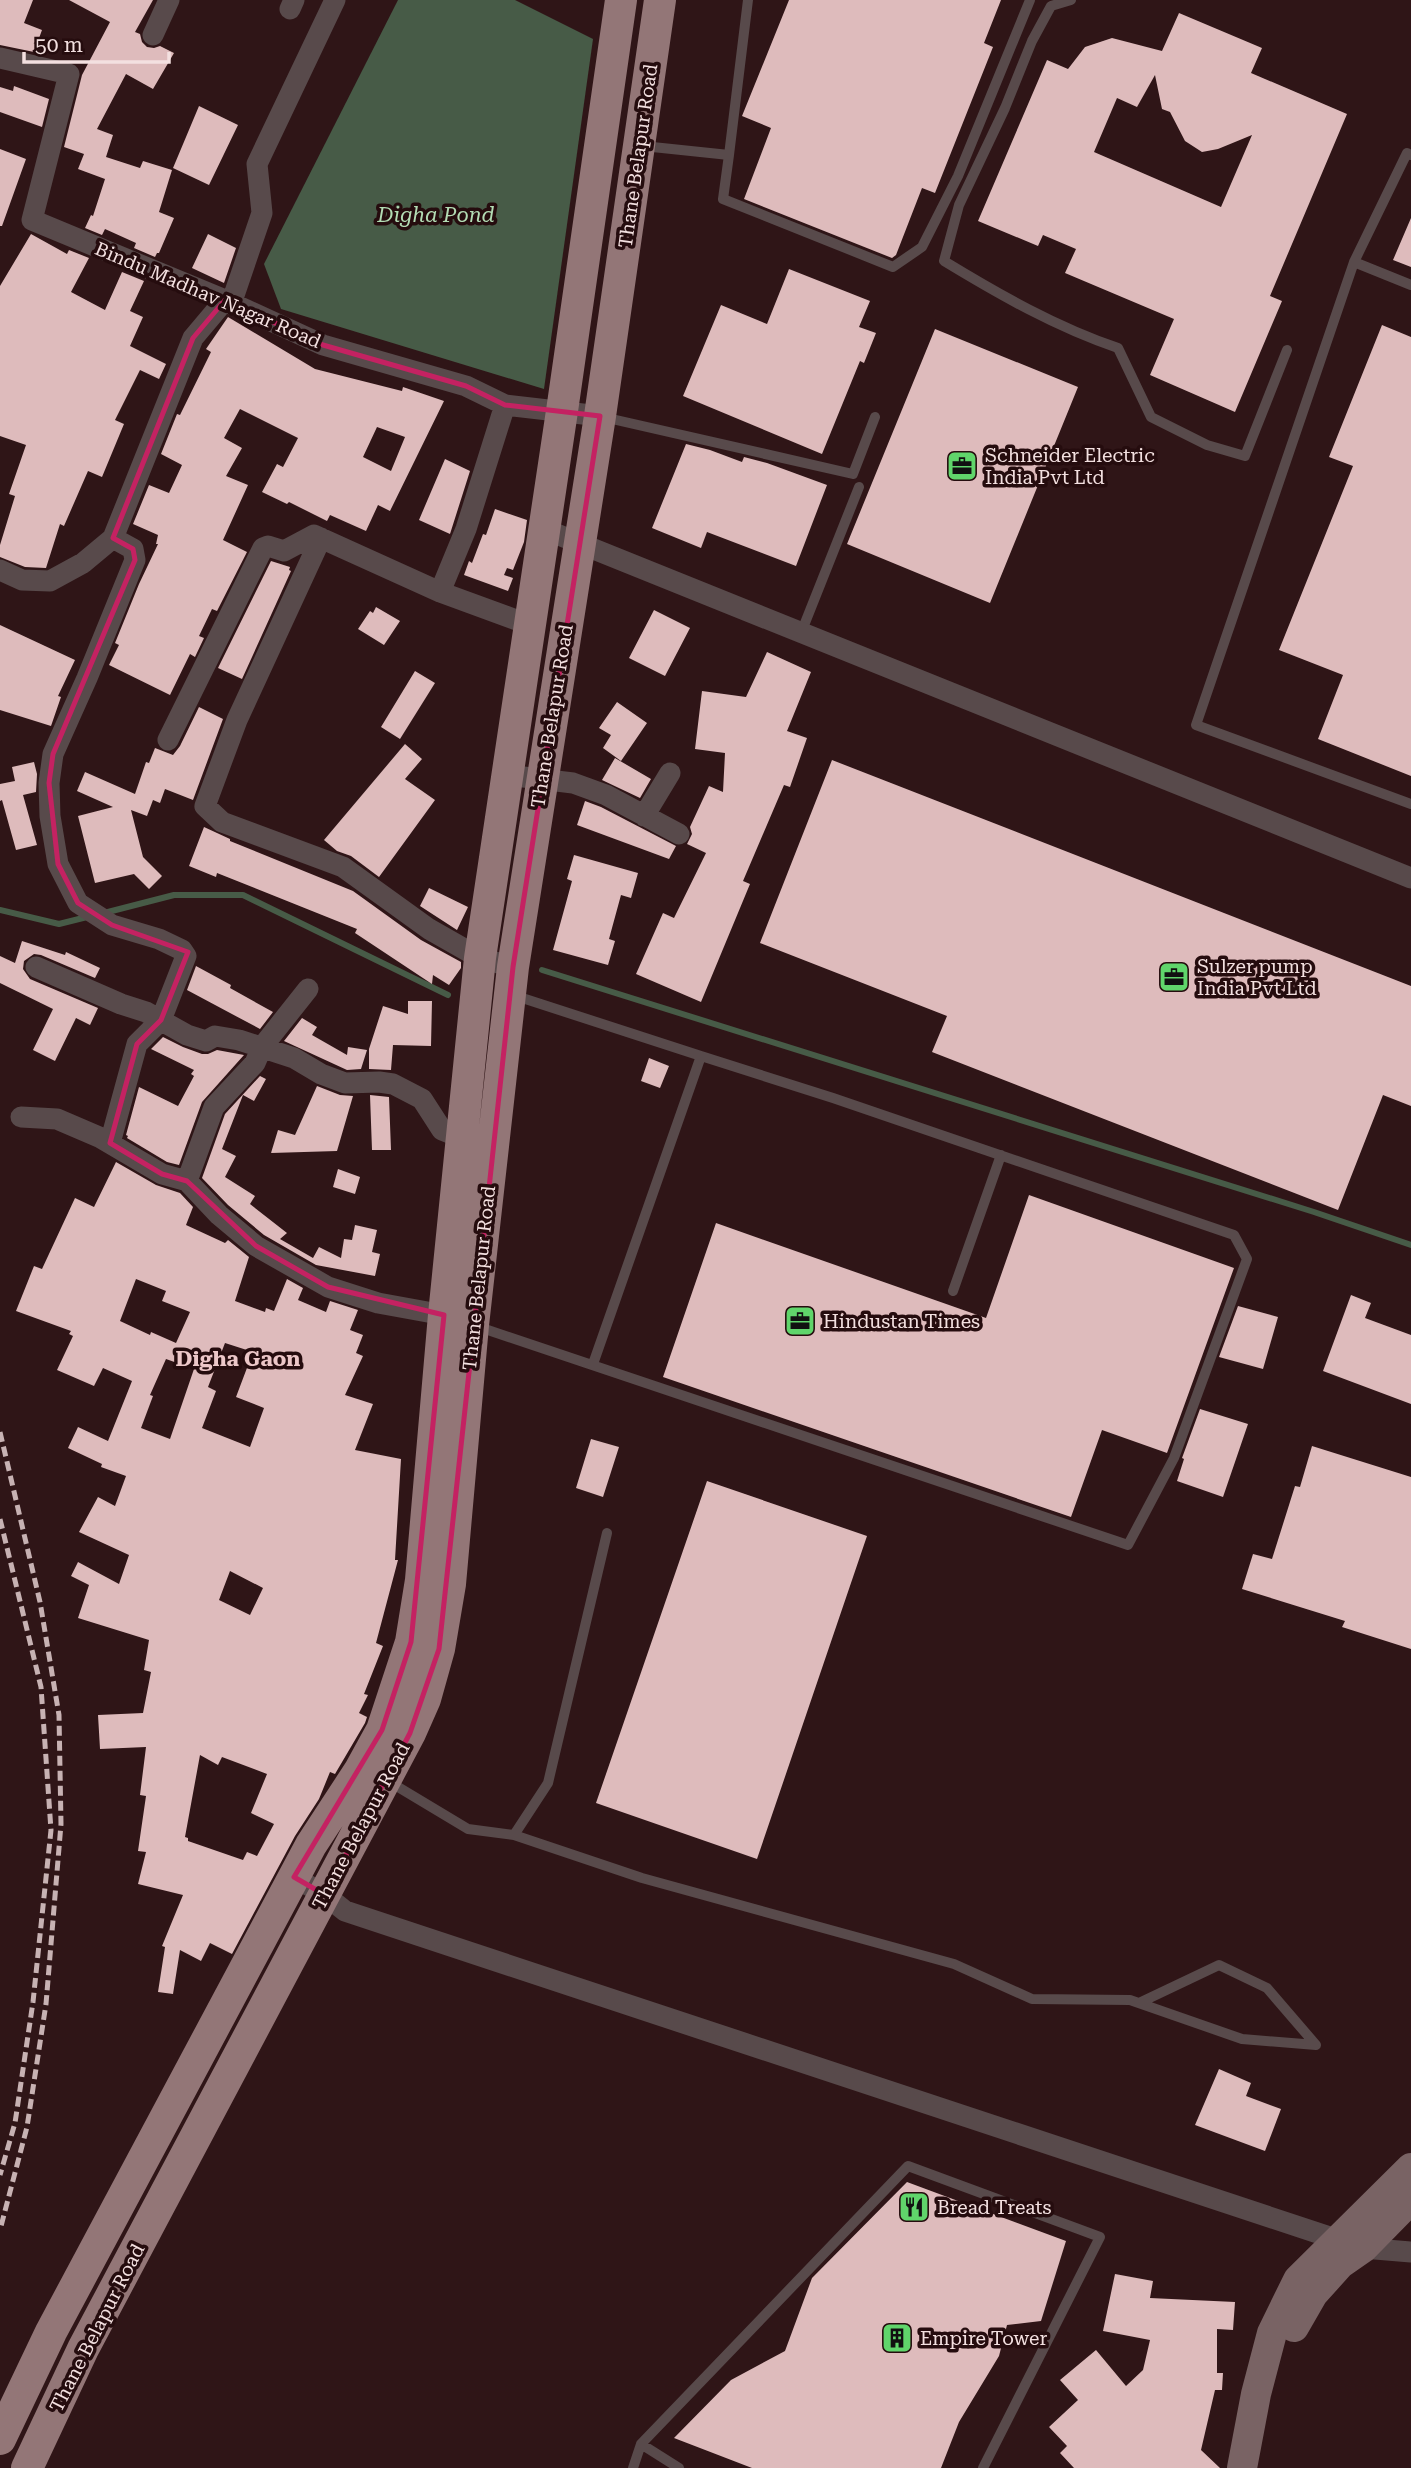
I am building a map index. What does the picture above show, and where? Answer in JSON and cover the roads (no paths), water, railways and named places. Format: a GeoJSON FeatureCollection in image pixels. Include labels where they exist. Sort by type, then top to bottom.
{"type":"FeatureCollection","features":[{"type":"Feature","properties":{"kind":"main road","name":"Thane Belapur Road"},"geometry":{"type":"LineString","coordinates":[[27,2468],[83,2349],[410,1733],[425,1699],[439,1649],[450,1584],[473,1325],[512,981],[600,416],[660,0]]}},
{"type":"Feature","properties":{"kind":"main road","name":"Thane Belapur Road"},"geometry":{"type":"LineString","coordinates":[[0,2439],[51,2332],[311,1845],[360,1770],[382,1730],[411,1642],[421,1580],[444,1315],[480,958],[562,411],[615,2]]}},
{"type":"Feature","properties":{"kind":"main road"},"geometry":{"type":"LineString","coordinates":[[1263,2468],[1287,2347],[1298,2317],[1313,2294],[1340,2264],[1350,2243],[1411,2168]]}},
{"type":"Feature","properties":{"kind":"main road"},"geometry":{"type":"LineString","coordinates":[[1242,2468],[1256,2395],[1272,2333],[1298,2280],[1411,2199]]}},
{"type":"Feature","properties":{"kind":"street"},"geometry":{"type":"LineString","coordinates":[[153,35],[169,0]]}},
{"type":"Feature","properties":{"kind":"street"},"geometry":{"type":"LineString","coordinates":[[0,570],[22,580],[50,580],[83,563],[113,538],[193,338],[228,302],[262,213],[257,164],[335,0]]}},
{"type":"Feature","properties":{"kind":"street","name":"Bindu Madhav Nagar Road"},"geometry":{"type":"LineString","coordinates":[[0,58],[69,74],[32,220],[323,345],[466,386],[505,405],[600,416]]}},
{"type":"Feature","properties":{"kind":"street"},"geometry":{"type":"LineString","coordinates":[[440,592],[467,529],[505,405]]}},
{"type":"Feature","properties":{"kind":"street"},"geometry":{"type":"LineString","coordinates":[[544,529],[1411,878]]}},
{"type":"Feature","properties":{"kind":"street"},"geometry":{"type":"LineString","coordinates":[[168,740],[263,548],[268,546],[284,551],[314,535],[440,592],[530,625]]}},
{"type":"Feature","properties":{"kind":"street"},"geometry":{"type":"LineString","coordinates":[[110,1143],[137,1044],[161,1020],[186,956],[182,950],[159,939],[105,921],[78,904],[58,864],[50,816],[49,783],[53,754],[135,560],[134,549],[113,538]]}},
{"type":"Feature","properties":{"kind":"street"},"geometry":{"type":"LineString","coordinates":[[321,538],[237,720],[205,806],[222,822],[342,867],[429,929],[480,958],[512,981]]}},
{"type":"Feature","properties":{"kind":"street"},"geometry":{"type":"LineString","coordinates":[[643,816],[670,773]]}},
{"type":"Feature","properties":{"kind":"street"},"geometry":{"type":"LineString","coordinates":[[507,775],[573,783],[595,791],[679,834]]}},
{"type":"Feature","properties":{"kind":"street"},"geometry":{"type":"LineString","coordinates":[[36,967],[161,1020],[187,1035],[206,1041],[215,1036],[262,1047],[294,1058],[321,1074],[345,1083],[393,1084],[422,1099],[442,1130],[461,1138]]}},
{"type":"Feature","properties":{"kind":"street"},"geometry":{"type":"LineString","coordinates":[[187,1181],[214,1107],[255,1063],[262,1047],[308,989]]}},
{"type":"Feature","properties":{"kind":"street"},"geometry":{"type":"LineString","coordinates":[[21,1117],[57,1119],[110,1143],[162,1174],[187,1181],[219,1215],[256,1246],[328,1287],[378,1303],[444,1315],[473,1325]]}},
{"type":"Feature","properties":{"kind":"street"},"geometry":{"type":"LineString","coordinates":[[294,1877],[325,1895],[345,1911],[1350,2243],[1411,2252]]}},
{"type":"Feature","properties":{"kind":"lane"},"geometry":{"type":"LineString","coordinates":[[748,0],[723,200],[893,267],[922,247],[958,176],[1031,0]]}},
{"type":"Feature","properties":{"kind":"lane"},"geometry":{"type":"LineString","coordinates":[[1071,0],[1051,6],[1032,41],[1005,108],[958,205],[944,261],[1022,308],[1083,336],[1118,348],[1151,417],[1207,445],[1245,456],[1286,350]]}},
{"type":"Feature","properties":{"kind":"lane"},"geometry":{"type":"LineString","coordinates":[[640,146],[729,155]]}},
{"type":"Feature","properties":{"kind":"lane"},"geometry":{"type":"LineString","coordinates":[[1410,151],[1354,262],[1196,724],[1411,804]]}},
{"type":"Feature","properties":{"kind":"lane"},"geometry":{"type":"LineString","coordinates":[[1354,262],[1411,285]]}},
{"type":"Feature","properties":{"kind":"lane"},"geometry":{"type":"LineString","coordinates":[[600,416],[853,474],[875,417]]}},
{"type":"Feature","properties":{"kind":"lane"},"geometry":{"type":"LineString","coordinates":[[801,633],[859,487]]}},
{"type":"Feature","properties":{"kind":"lane"},"geometry":{"type":"LineString","coordinates":[[473,1325],[1128,1545],[1174,1458],[1247,1259],[1234,1235],[833,1098],[701,1056],[512,981]]}},
{"type":"Feature","properties":{"kind":"lane"},"geometry":{"type":"LineString","coordinates":[[593,1364],[701,1056]]}},
{"type":"Feature","properties":{"kind":"lane"},"geometry":{"type":"LineString","coordinates":[[953,1291],[1001,1155]]}},
{"type":"Feature","properties":{"kind":"lane"},"geometry":{"type":"LineString","coordinates":[[514,1835],[548,1783],[607,1533]]}},
{"type":"Feature","properties":{"kind":"lane"},"geometry":{"type":"LineString","coordinates":[[385,1780],[468,1829],[514,1835],[642,1878],[954,1964],[1032,1999],[1130,2000],[1139,2004],[1242,2039],[1316,2045],[1266,1988],[1220,1965],[1139,2004]]}},
{"type":"Feature","properties":{"kind":"lane"},"geometry":{"type":"LineString","coordinates":[[633,2468],[641,2444],[908,2166],[1100,2237],[982,2468]]}},
{"type":"Feature","properties":{"kind":"lane"},"geometry":{"type":"LineString","coordinates":[[641,2444],[679,2468]]}},
{"type":"Feature","properties":{"kind":"water","name":"Digha Pond"},"geometry":{"type":"Polygon","coordinates":[[[398,0],[515,0],[593,39],[544,389],[281,309],[264,264],[398,0]]]}},
{"type":"Feature","properties":{"kind":"waterway"},"geometry":{"type":"LineString","coordinates":[[104,913],[174,895],[243,895],[448,995]]}},
{"type":"Feature","properties":{"kind":"waterway"},"geometry":{"type":"LineString","coordinates":[[0,910],[59,924],[87,917]]}},
{"type":"Feature","properties":{"kind":"waterway"},"geometry":{"type":"LineString","coordinates":[[542,970],[1314,1212],[1411,1245]]}},
{"type":"Feature","properties":{"kind":"railway"},"geometry":{"type":"LineString","coordinates":[[0,1432],[40,1602],[59,1715],[61,1824],[46,2004],[27,2127],[0,2230]]}},
{"type":"Feature","properties":{"kind":"railway"},"geometry":{"type":"LineString","coordinates":[[0,1519],[41,1687],[51,1830],[33,2002],[15,2123],[0,2175]]}},
{"type":"Feature","properties":{"kind":"place","name":"Schneider Electric India Pvt Ltd"},"geometry":{"type":"Point","coordinates":[962,466]}},
{"type":"Feature","properties":{"kind":"place","name":"Sulzer pump India Pvt Ltd"},"geometry":{"type":"Point","coordinates":[1174,977]}},
{"type":"Feature","properties":{"kind":"place","name":"Hindustan Times"},"geometry":{"type":"Point","coordinates":[800,1321]}},
{"type":"Feature","properties":{"kind":"place","name":"Bread Treats"},"geometry":{"type":"Point","coordinates":[914,2207]}},
{"type":"Feature","properties":{"kind":"place","name":"Empire Tower"},"geometry":{"type":"Point","coordinates":[897,2338]}},
{"type":"Feature","properties":{"kind":"district","name":"Digha Gaon"},"geometry":{"type":"Point","coordinates":[238,1359]}}]}
